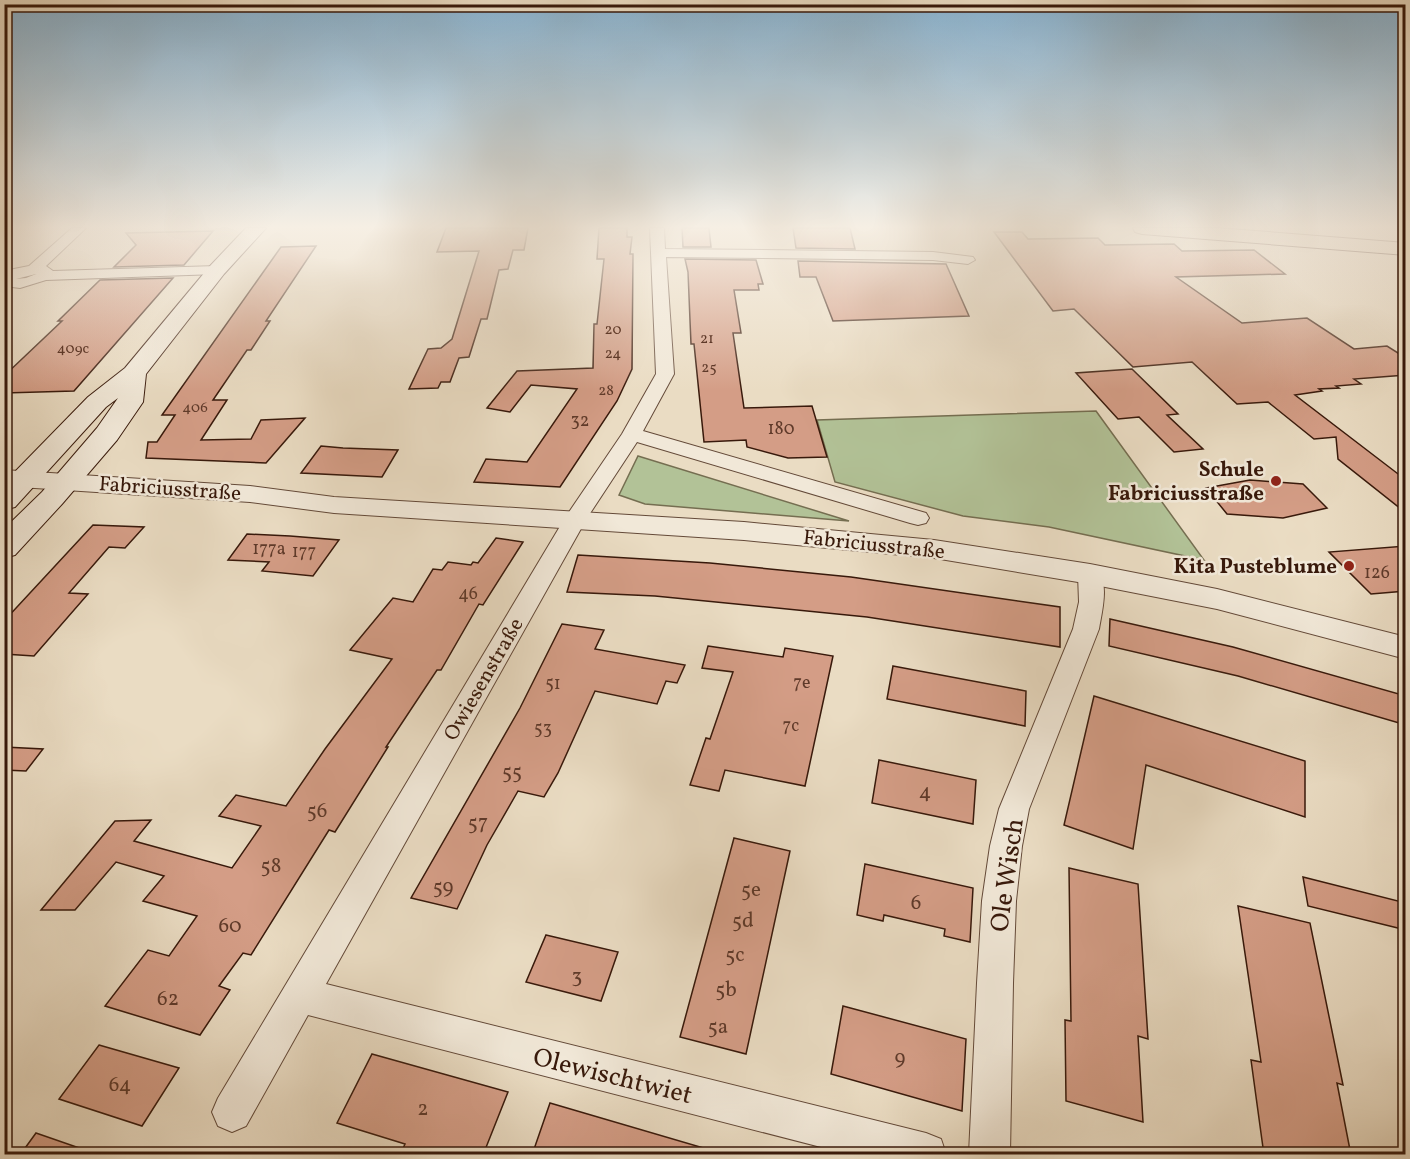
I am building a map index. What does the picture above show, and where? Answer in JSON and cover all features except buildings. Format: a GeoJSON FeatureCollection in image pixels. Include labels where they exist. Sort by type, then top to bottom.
{"type":"FeatureCollection","features":[{"type":"Feature","properties":{"kind":"main road"},"geometry":{"type":"LineString","coordinates":[[10,490],[97,402],[134,373],[207,282]]}},
{"type":"Feature","properties":{"kind":"main road"},"geometry":{"type":"LineString","coordinates":[[4,548],[60,490],[130,402],[134,373]]}},
{"type":"Feature","properties":{"kind":"street"},"geometry":{"type":"LineString","coordinates":[[10,288],[29,282]]}},
{"type":"Feature","properties":{"kind":"street","name":"Owiesenstraße"},"geometry":{"type":"LineString","coordinates":[[232,1112],[576,518],[632,434],[665,374],[660,282]]}},
{"type":"Feature","properties":{"kind":"street","name":"Fabriciusstraße"},"geometry":{"type":"LineString","coordinates":[[632,434],[918,518]]}},
{"type":"Feature","properties":{"kind":"street","name":"Fabriciusstraße"},"geometry":{"type":"LineString","coordinates":[[10,490],[60,490],[205,507],[334,505],[576,518],[867,542],[984,556],[1090,574],[1262,609],[1406,648]]}},
{"type":"Feature","properties":{"kind":"street","name":"Ole Wisch"},"geometry":{"type":"LineString","coordinates":[[989,1155],[998,908],[1006,836],[1014,809],[1086,629],[1091,602],[1090,574]]}},
{"type":"Feature","properties":{"kind":"street","name":"Olewischtwiet"},"geometry":{"type":"LineString","coordinates":[[300,995],[926,1155]]}},
{"type":"Feature","properties":{"kind":"green space"},"geometry":{"type":"Polygon","coordinates":[[[1096,411],[1204,560],[1049,527],[963,516],[835,482],[817,420],[1096,411]]]}},
{"type":"Feature","properties":{"kind":"green space"},"geometry":{"type":"Polygon","coordinates":[[[638,456],[849,521],[645,504],[619,495],[638,456]]]}},
{"type":"Feature","properties":{"kind":"place","name":"Schule Fabriciusstraße"},"geometry":{"type":"Point","coordinates":[1276,481]}},
{"type":"Feature","properties":{"kind":"place","name":"Kita Pusteblume"},"geometry":{"type":"Point","coordinates":[1349,566]}}]}
